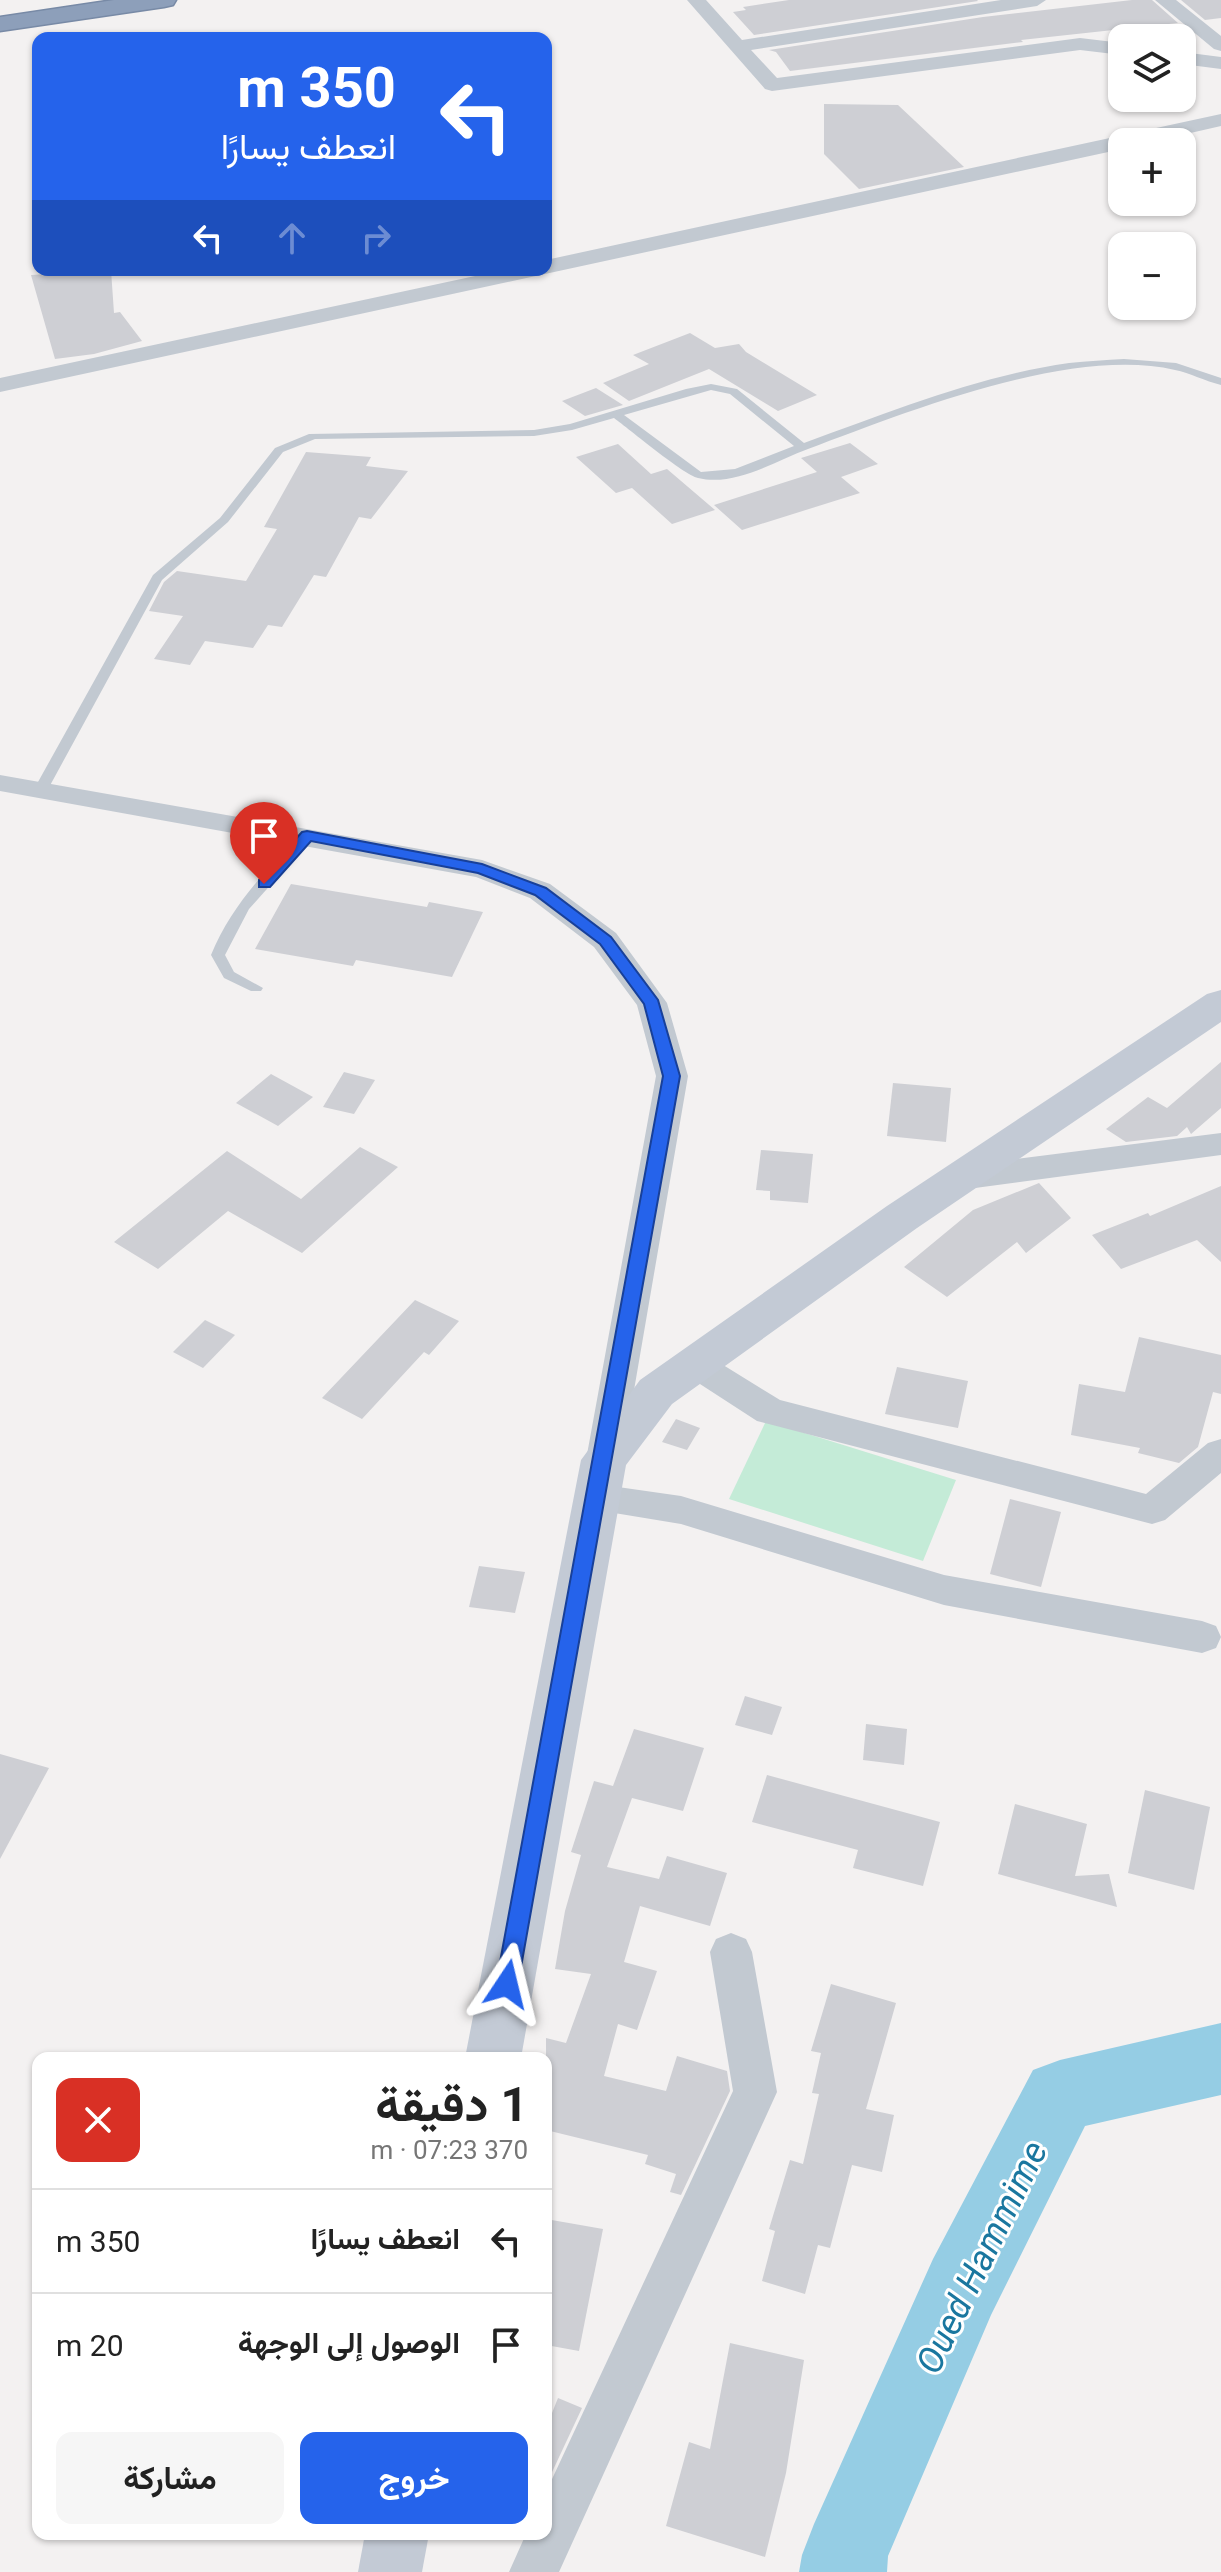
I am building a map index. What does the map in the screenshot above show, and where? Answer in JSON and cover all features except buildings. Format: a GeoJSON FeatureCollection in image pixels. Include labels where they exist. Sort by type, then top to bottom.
{"type":"FeatureCollection","features":[{"type":"Feature","properties":{"kind":"highway"},"geometry":{"type":"LineString","coordinates":[[0,11],[78,0]]}},
{"type":"Feature","properties":{"kind":"highway"},"geometry":{"type":"LineString","coordinates":[[0,24],[164,0]]}},
{"type":"Feature","properties":{"kind":"main road"},"geometry":{"type":"LineString","coordinates":[[494,2052],[600,1479],[656,1392],[960,1178],[1221,1003]]}},
{"type":"Feature","properties":{"kind":"main road"},"geometry":{"type":"LineString","coordinates":[[390,2572],[396,2540]]}},
{"type":"Feature","properties":{"kind":"street"},"geometry":{"type":"LineString","coordinates":[[696,0],[772,85],[1080,44],[1108,47]]}},
{"type":"Feature","properties":{"kind":"street"},"geometry":{"type":"LineString","coordinates":[[916,0],[977,56]]}},
{"type":"Feature","properties":{"kind":"street"},"geometry":{"type":"LineString","coordinates":[[738,46],[1037,0]]}},
{"type":"Feature","properties":{"kind":"street"},"geometry":{"type":"LineString","coordinates":[[1164,0],[1221,45]]}},
{"type":"Feature","properties":{"kind":"street"},"geometry":{"type":"LineString","coordinates":[[1193,23],[1221,19]]}},
{"type":"Feature","properties":{"kind":"street"},"geometry":{"type":"LineString","coordinates":[[1196,60],[1221,63]]}},
{"type":"Feature","properties":{"kind":"street"},"geometry":{"type":"LineString","coordinates":[[1186,128],[1221,120]]}},
{"type":"Feature","properties":{"kind":"street"},"geometry":{"type":"LineString","coordinates":[[552,266],[1108,145]]}},
{"type":"Feature","properties":{"kind":"street"},"geometry":{"type":"LineString","coordinates":[[0,385],[505,276]]}},
{"type":"Feature","properties":{"kind":"street"},"geometry":{"type":"LineString","coordinates":[[0,783],[482,869],[540,891],[605,940],[652,1003],[672,1076],[600,1479],[681,1510],[944,1590],[1202,1637]]}},
{"type":"Feature","properties":{"kind":"street"},"geometry":{"type":"LineString","coordinates":[[960,1178],[1221,1144]]}},
{"type":"Feature","properties":{"kind":"street"},"geometry":{"type":"LineString","coordinates":[[695,1364],[770,1411],[1152,1510],[1221,1453]]}},
{"type":"Feature","properties":{"kind":"street"},"geometry":{"type":"LineString","coordinates":[[552,2533],[755,2092],[731,1952]]}},
{"type":"Feature","properties":{"kind":"street"},"geometry":{"type":"LineString","coordinates":[[534,2572],[549,2540]]}},
{"type":"Feature","properties":{"kind":"lane"},"geometry":{"type":"LineString","coordinates":[[616,414],[698,475],[709,478],[729,474],[953,395],[1090,363],[1129,362],[1174,367],[1221,382]]}},
{"type":"Feature","properties":{"kind":"lane"},"geometry":{"type":"LineString","coordinates":[[40,791],[157,578],[224,520],[279,450],[313,436],[534,433],[572,427],[690,391],[723,388],[733,391],[802,447]]}},
{"type":"Feature","properties":{"kind":"lane"},"geometry":{"type":"LineString","coordinates":[[256,988],[229,975],[218,955],[226,933],[283,859],[307,836]]}},
{"type":"Feature","properties":{"kind":"green space"},"geometry":{"type":"Polygon","coordinates":[[[766,1421],[956,1480],[923,1561],[729,1499],[766,1421]]]}},
{"type":"Feature","properties":{"kind":"waterway","name":"Oued Hammime"},"geometry":{"type":"LineString","coordinates":[[843,2572],[845,2555],[962,2287],[1060,2096],[1221,2059]]}},
{"type":"Feature","properties":{"kind":"route"},"geometry":{"type":"LineString","coordinates":[[264,884],[283,859],[307,836],[482,869],[540,891],[605,940],[652,1003],[672,1076],[507,1984]]}}]}
